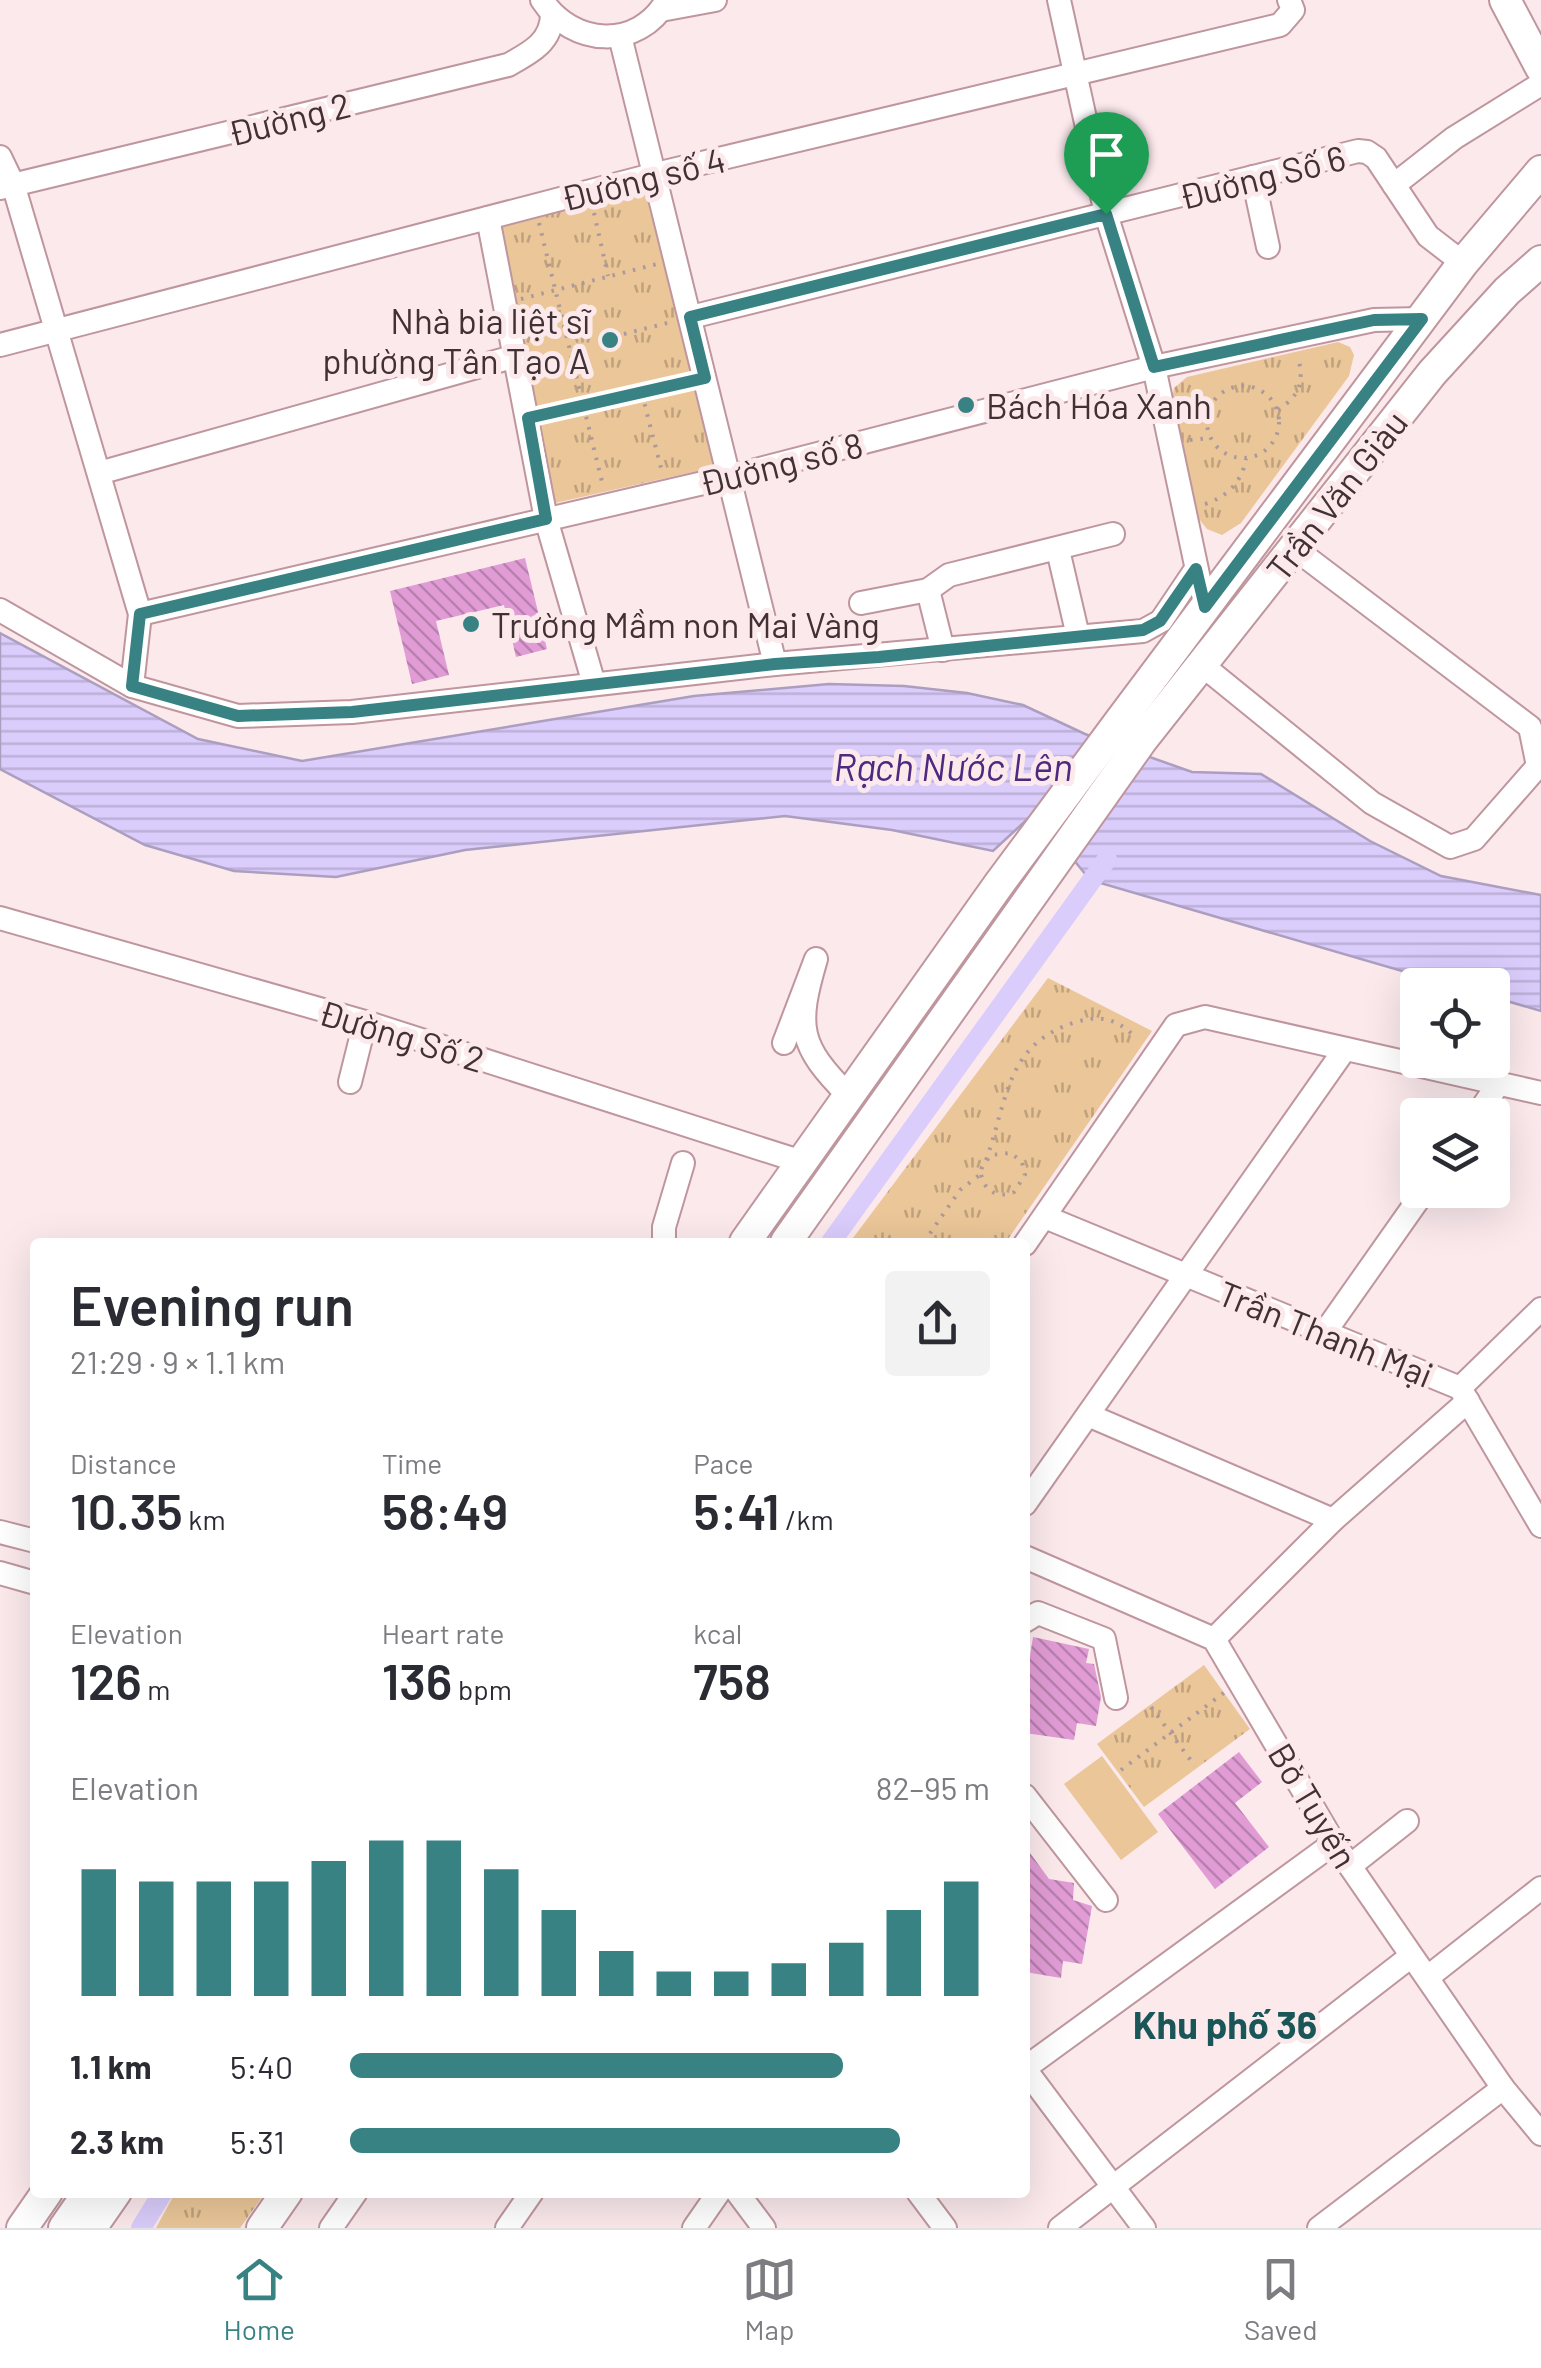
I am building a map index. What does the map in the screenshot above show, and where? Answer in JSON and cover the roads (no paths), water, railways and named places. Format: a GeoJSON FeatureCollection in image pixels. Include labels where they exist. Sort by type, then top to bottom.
{"type":"FeatureCollection","features":[{"type":"Feature","properties":{"kind":"main road"},"geometry":{"type":"LineString","coordinates":[[1505,0],[1541,68]]}},
{"type":"Feature","properties":{"kind":"main road","name":"Trần Văn Giàu"},"geometry":{"type":"LineString","coordinates":[[1131,730],[1205,607],[1463,263],[1541,171]]}},
{"type":"Feature","properties":{"kind":"main road","name":"Trần Văn Giàu"},"geometry":{"type":"LineString","coordinates":[[1131,730],[1202,665],[1432,373],[1507,291],[1541,261]]}},
{"type":"Feature","properties":{"kind":"main road"},"geometry":{"type":"LineString","coordinates":[[748,1238],[1000,884],[1131,730]]}},
{"type":"Feature","properties":{"kind":"main road"},"geometry":{"type":"LineString","coordinates":[[789,1238],[1027,900],[1131,730]]}},
{"type":"Feature","properties":{"kind":"main road"},"geometry":{"type":"LineString","coordinates":[[47,2221],[80,2198]]}},
{"type":"Feature","properties":{"kind":"main road"},"geometry":{"type":"LineString","coordinates":[[91,2228],[112,2198]]}},
{"type":"Feature","properties":{"kind":"main road"},"geometry":{"type":"LineString","coordinates":[[262,2228],[283,2198]]}},
{"type":"Feature","properties":{"kind":"street"},"geometry":{"type":"LineString","coordinates":[[547,7],[571,30],[595,37],[620,36],[643,26],[664,5],[715,0]]}},
{"type":"Feature","properties":{"kind":"street"},"geometry":{"type":"LineString","coordinates":[[1059,0],[1106,214],[1154,367],[1205,607]]}},
{"type":"Feature","properties":{"kind":"street","name":"Đường 2"},"geometry":{"type":"LineString","coordinates":[[7,186],[508,64],[534,51],[552,29],[547,7]]}},
{"type":"Feature","properties":{"kind":"street","name":"Đường số 4"},"geometry":{"type":"LineString","coordinates":[[0,344],[656,174],[1280,25],[1288,9]]}},
{"type":"Feature","properties":{"kind":"street"},"geometry":{"type":"LineString","coordinates":[[620,36],[775,664]]}},
{"type":"Feature","properties":{"kind":"street"},"geometry":{"type":"LineString","coordinates":[[1463,263],[1428,236],[1394,185],[1454,138],[1541,84]]}},
{"type":"Feature","properties":{"kind":"street","name":"Đường Số 6"},"geometry":{"type":"LineString","coordinates":[[690,317],[1367,152],[1376,158],[1394,185]]}},
{"type":"Feature","properties":{"kind":"street"},"geometry":{"type":"LineString","coordinates":[[0,158],[56,330],[140,614],[132,686]]}},
{"type":"Feature","properties":{"kind":"street"},"geometry":{"type":"LineString","coordinates":[[1253,178],[1268,247]]}},
{"type":"Feature","properties":{"kind":"street"},"geometry":{"type":"LineString","coordinates":[[488,218],[546,519],[594,684]]}},
{"type":"Feature","properties":{"kind":"street","name":"Đường số 8"},"geometry":{"type":"LineString","coordinates":[[140,614],[729,476],[1154,367],[1374,320],[1422,319]]}},
{"type":"Feature","properties":{"kind":"street"},"geometry":{"type":"LineString","coordinates":[[99,473],[516,356]]}},
{"type":"Feature","properties":{"kind":"street"},"geometry":{"type":"LineString","coordinates":[[861,603],[928,590],[949,575],[986,563],[1058,550],[1112,534]]}},
{"type":"Feature","properties":{"kind":"street"},"geometry":{"type":"LineString","coordinates":[[1202,665],[1372,804],[1450,847],[1474,838],[1540,767],[1530,728],[1294,548]]}},
{"type":"Feature","properties":{"kind":"street"},"geometry":{"type":"LineString","coordinates":[[1058,550],[1078,636]]}},
{"type":"Feature","properties":{"kind":"street"},"geometry":{"type":"LineString","coordinates":[[0,610],[132,686],[238,716],[352,712],[775,664],[1143,630],[1160,621],[1196,569]]}},
{"type":"Feature","properties":{"kind":"street"},"geometry":{"type":"LineString","coordinates":[[928,590],[942,650]]}},
{"type":"Feature","properties":{"kind":"street","name":"Đường Số 2"},"geometry":{"type":"LineString","coordinates":[[0,918],[365,1022],[802,1162]]}},
{"type":"Feature","properties":{"kind":"street"},"geometry":{"type":"LineString","coordinates":[[784,1044],[816,959],[802,1004],[807,1042],[822,1069],[849,1096]]}},
{"type":"Feature","properties":{"kind":"street"},"geometry":{"type":"LineString","coordinates":[[1029,1238],[1176,1025],[1205,1017],[1541,1093]]}},
{"type":"Feature","properties":{"kind":"street"},"geometry":{"type":"LineString","coordinates":[[350,1082],[365,1022]]}},
{"type":"Feature","properties":{"kind":"street"},"geometry":{"type":"LineString","coordinates":[[1030,1497],[1346,1049]]}},
{"type":"Feature","properties":{"kind":"street"},"geometry":{"type":"LineString","coordinates":[[1490,1098],[1500,1084]]}},
{"type":"Feature","properties":{"kind":"street"},"geometry":{"type":"LineString","coordinates":[[664,1238],[683,1163]]}},
{"type":"Feature","properties":{"kind":"street"},"geometry":{"type":"LineString","coordinates":[[1325,1332],[1412,1208]]}},
{"type":"Feature","properties":{"kind":"street","name":"Trần Thanh Mại"},"geometry":{"type":"LineString","coordinates":[[1044,1217],[1325,1332],[1464,1395],[1541,1526]]}},
{"type":"Feature","properties":{"kind":"street"},"geometry":{"type":"LineString","coordinates":[[1030,1559],[1214,1639],[1464,1395],[1541,1308]]}},
{"type":"Feature","properties":{"kind":"street"},"geometry":{"type":"LineString","coordinates":[[1088,1415],[1333,1520]]}},
{"type":"Feature","properties":{"kind":"street"},"geometry":{"type":"LineString","coordinates":[[0,1532],[30,1540]]}},
{"type":"Feature","properties":{"kind":"street"},"geometry":{"type":"LineString","coordinates":[[0,1573],[30,1582]]}},
{"type":"Feature","properties":{"kind":"street"},"geometry":{"type":"LineString","coordinates":[[1030,1618],[1038,1613],[1104,1639],[1116,1698]]}},
{"type":"Feature","properties":{"kind":"street","name":"Bờ Tuyến"},"geometry":{"type":"LineString","coordinates":[[1214,1639],[1334,1843],[1502,2088],[1541,2134]]}},
{"type":"Feature","properties":{"kind":"street"},"geometry":{"type":"LineString","coordinates":[[1030,1802],[1106,1900]]}},
{"type":"Feature","properties":{"kind":"street"},"geometry":{"type":"LineString","coordinates":[[1350,1866],[1406,1822]]}},
{"type":"Feature","properties":{"kind":"street"},"geometry":{"type":"LineString","coordinates":[[1030,2064],[1334,1843]]}},
{"type":"Feature","properties":{"kind":"street"},"geometry":{"type":"LineString","coordinates":[[1428,1977],[1541,1888]]}},
{"type":"Feature","properties":{"kind":"street"},"geometry":{"type":"LineString","coordinates":[[1060,2228],[1410,1957]]}},
{"type":"Feature","properties":{"kind":"street"},"geometry":{"type":"LineString","coordinates":[[1030,2075],[1144,2228]]}},
{"type":"Feature","properties":{"kind":"street"},"geometry":{"type":"LineString","coordinates":[[1329,2225],[1502,2088]]}},
{"type":"Feature","properties":{"kind":"street"},"geometry":{"type":"LineString","coordinates":[[331,2228],[352,2198]]}},
{"type":"Feature","properties":{"kind":"street"},"geometry":{"type":"LineString","coordinates":[[507,2228],[528,2198]]}},
{"type":"Feature","properties":{"kind":"street"},"geometry":{"type":"LineString","coordinates":[[694,2228],[715,2198]]}},
{"type":"Feature","properties":{"kind":"street"},"geometry":{"type":"LineString","coordinates":[[742,2198],[764,2228]]}},
{"type":"Feature","properties":{"kind":"street"},"geometry":{"type":"LineString","coordinates":[[922,2198],[945,2228]]}},
{"type":"Feature","properties":{"kind":"water","name":"Rạch Nước Lên"},"geometry":{"type":"Polygon","coordinates":[[[0,633],[198,739],[302,761],[694,696],[829,684],[967,693],[1023,705],[1085,734],[1192,772],[1261,774],[1370,841],[1441,876],[1541,895],[1541,1011],[1510,1002],[1510,968],[1400,970],[1090,880],[1035,812],[993,851],[892,830],[785,816],[465,850],[336,877],[234,871],[145,845],[0,769],[0,633]]]}},
{"type":"Feature","properties":{"kind":"waterway"},"geometry":{"type":"LineString","coordinates":[[834,1238],[1107,859]]}},
{"type":"Feature","properties":{"kind":"waterway"},"geometry":{"type":"LineString","coordinates":[[141,2228],[159,2198]]}},
{"type":"Feature","properties":{"kind":"place","name":"Nhà bia liệt sĩ phường Tân Tạo A"},"geometry":{"type":"Point","coordinates":[610,340]}},
{"type":"Feature","properties":{"kind":"place","name":"Bách Hóa Xanh"},"geometry":{"type":"Point","coordinates":[966,405]}},
{"type":"Feature","properties":{"kind":"place","name":"Trường Mầm non Mai Vàng"},"geometry":{"type":"Point","coordinates":[471,624]}},
{"type":"Feature","properties":{"kind":"district","name":"Khu phố 36"},"geometry":{"type":"Point","coordinates":[1225,2024]}}]}
